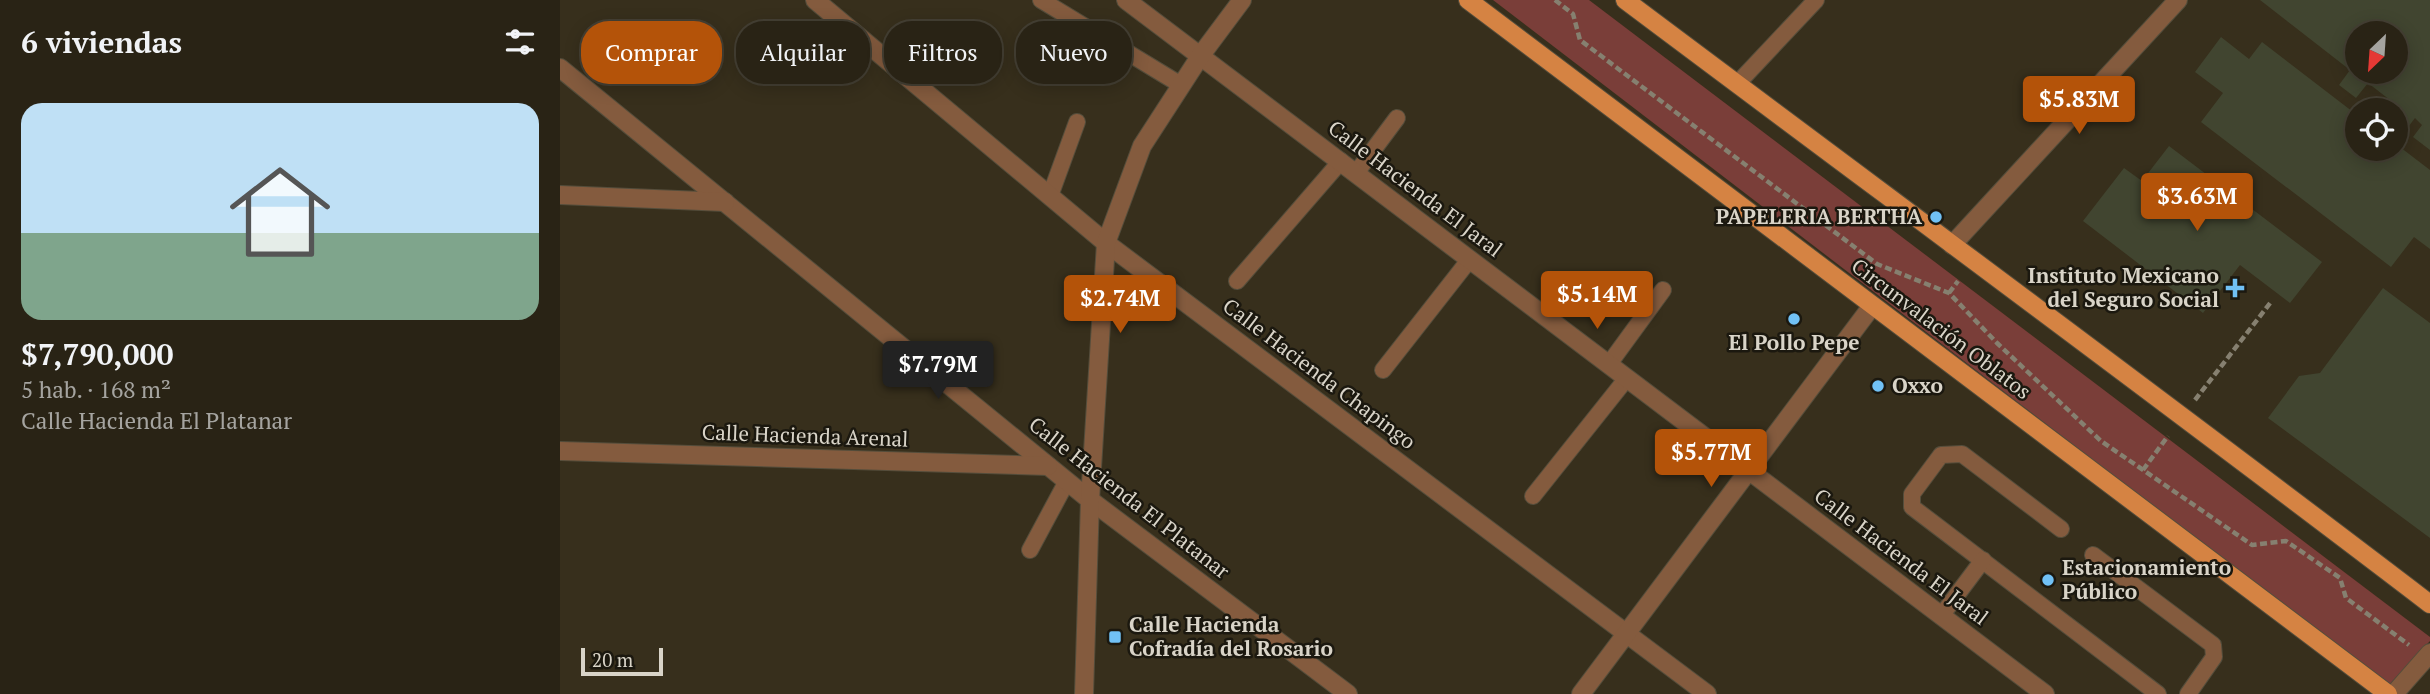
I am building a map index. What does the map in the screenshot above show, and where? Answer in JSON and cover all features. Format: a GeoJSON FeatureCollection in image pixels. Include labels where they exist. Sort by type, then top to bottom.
{"type":"FeatureCollection","features":[{"type":"Feature","properties":{"kind":"main road","name":"Circunvalación Oblatos"},"geometry":{"type":"LineString","coordinates":[[1468,0],[2388,694]]}},
{"type":"Feature","properties":{"kind":"main road"},"geometry":{"type":"LineString","coordinates":[[1625,0],[2183,416],[2430,604]]}},
{"type":"Feature","properties":{"kind":"street","name":"Calle Hacienda Chapingo"},"geometry":{"type":"LineString","coordinates":[[815,0],[1106,243],[1707,694]]}},
{"type":"Feature","properties":{"kind":"street","name":"Calle Hacienda El Jaral"},"geometry":{"type":"LineString","coordinates":[[1126,0],[2045,694]]}},
{"type":"Feature","properties":{"kind":"street"},"geometry":{"type":"LineString","coordinates":[[1084,694],[1090,500],[1106,243],[1142,146],[1201,55],[1242,0]]}},
{"type":"Feature","properties":{"kind":"street"},"geometry":{"type":"LineString","coordinates":[[1952,246],[2178,0]]}},
{"type":"Feature","properties":{"kind":"street","name":"Calle Hacienda El Platanar"},"geometry":{"type":"LineString","coordinates":[[560,68],[1090,500],[1348,694]]}},
{"type":"Feature","properties":{"kind":"street"},"geometry":{"type":"LineString","coordinates":[[560,195],[724,202]]}},
{"type":"Feature","properties":{"kind":"street"},"geometry":{"type":"LineString","coordinates":[[1581,694],[1872,306]]}},
{"type":"Feature","properties":{"kind":"street","name":"Calle Hacienda Arenal"},"geometry":{"type":"LineString","coordinates":[[560,451],[1048,466]]}},
{"type":"Feature","properties":{"kind":"street"},"geometry":{"type":"LineString","coordinates":[[2394,694],[2430,653]]}},
{"type":"Feature","properties":{"kind":"lane"},"geometry":{"type":"LineString","coordinates":[[1041,0],[1181,85]]}},
{"type":"Feature","properties":{"kind":"lane"},"geometry":{"type":"LineString","coordinates":[[1737,84],[1816,0]]}},
{"type":"Feature","properties":{"kind":"lane"},"geometry":{"type":"LineString","coordinates":[[1356,173],[1397,118]]}},
{"type":"Feature","properties":{"kind":"lane"},"geometry":{"type":"LineString","coordinates":[[1050,196],[1077,122]]}},
{"type":"Feature","properties":{"kind":"lane"},"geometry":{"type":"LineString","coordinates":[[1237,281],[1341,161]]}},
{"type":"Feature","properties":{"kind":"lane"},"geometry":{"type":"LineString","coordinates":[[1383,370],[1471,259]]}},
{"type":"Feature","properties":{"kind":"lane"},"geometry":{"type":"LineString","coordinates":[[1609,364],[1663,290]]}},
{"type":"Feature","properties":{"kind":"lane"},"geometry":{"type":"LineString","coordinates":[[1534,496],[1627,378]]}},
{"type":"Feature","properties":{"kind":"lane"},"geometry":{"type":"LineString","coordinates":[[2061,529],[1962,454],[1941,455],[1912,494],[1912,507],[2158,694]]}},
{"type":"Feature","properties":{"kind":"lane"},"geometry":{"type":"LineString","coordinates":[[1030,550],[1067,481]]}},
{"type":"Feature","properties":{"kind":"lane"},"geometry":{"type":"LineString","coordinates":[[2093,555],[2213,645],[2214,657],[2188,694]]}},
{"type":"Feature","properties":{"kind":"lane"},"geometry":{"type":"LineString","coordinates":[[1941,616],[1983,559]]}},
{"type":"Feature","properties":{"kind":"path"},"geometry":{"type":"LineString","coordinates":[[1555,0],[1573,14],[1580,40],[1877,264],[1949,293],[1997,343],[2101,441],[2252,545],[2286,541],[2340,578],[2346,598],[2410,646]]}},
{"type":"Feature","properties":{"kind":"path"},"geometry":{"type":"LineString","coordinates":[[1949,293],[1958,281]]}},
{"type":"Feature","properties":{"kind":"path"},"geometry":{"type":"LineString","coordinates":[[2194,401],[2271,302]]}},
{"type":"Feature","properties":{"kind":"path"},"geometry":{"type":"LineString","coordinates":[[2143,470],[2168,436]]}},
{"type":"Feature","properties":{"kind":"shaded area"},"geometry":{"type":"Polygon","coordinates":[[[1493,0],[1589,0],[2430,637],[2430,641],[2388,686],[1493,0]]]}},
{"type":"Feature","properties":{"kind":"building"},"geometry":{"type":"Polygon","coordinates":[[[2260,0],[2430,0],[2430,150],[2413,137],[2422,125],[2415,118],[2408,127],[2408,98],[2387,98],[2369,84],[2408,84],[2408,21],[2345,21],[2345,66],[2260,0]]]}},
{"type":"Feature","properties":{"kind":"building"},"geometry":{"type":"Polygon","coordinates":[[[2221,37],[2249,59],[2262,42],[2345,106],[2345,161],[2408,161],[2408,153],[2430,170],[2430,249],[2414,237],[2391,267],[2201,122],[2223,93],[2195,72],[2221,37]]]}},
{"type":"Feature","properties":{"kind":"building"},"geometry":{"type":"Polygon","coordinates":[[[2345,77],[2345,84],[2367,84],[2356,98],[2339,85],[2345,77]]]}},
{"type":"Feature","properties":{"kind":"building"},"geometry":{"type":"Polygon","coordinates":[[[2169,146],[2322,262],[2290,303],[2240,265],[2203,313],[2083,221],[2124,168],[2142,181],[2169,146]]]}},
{"type":"Feature","properties":{"kind":"building"},"geometry":{"type":"Polygon","coordinates":[[[2383,288],[2430,323],[2430,538],[2268,418],[2299,376],[2320,373],[2383,288]]]}},
{"type":"Feature","properties":{"kind":"place","name":"PAPELERIA BERTHA"},"geometry":{"type":"Point","coordinates":[1936,217]}},
{"type":"Feature","properties":{"kind":"place","name":"Instituto Mexicano del Seguro Social"},"geometry":{"type":"Point","coordinates":[2235,288]}},
{"type":"Feature","properties":{"kind":"place","name":"El Pollo Pepe"},"geometry":{"type":"Point","coordinates":[1794,319]}},
{"type":"Feature","properties":{"kind":"place","name":"Oxxo"},"geometry":{"type":"Point","coordinates":[1878,386]}},
{"type":"Feature","properties":{"kind":"place","name":"Estacionamiento Público"},"geometry":{"type":"Point","coordinates":[2048,580]}},
{"type":"Feature","properties":{"kind":"place","name":"Calle Hacienda Cofradía del Rosario"},"geometry":{"type":"Point","coordinates":[1115,637]}}]}
